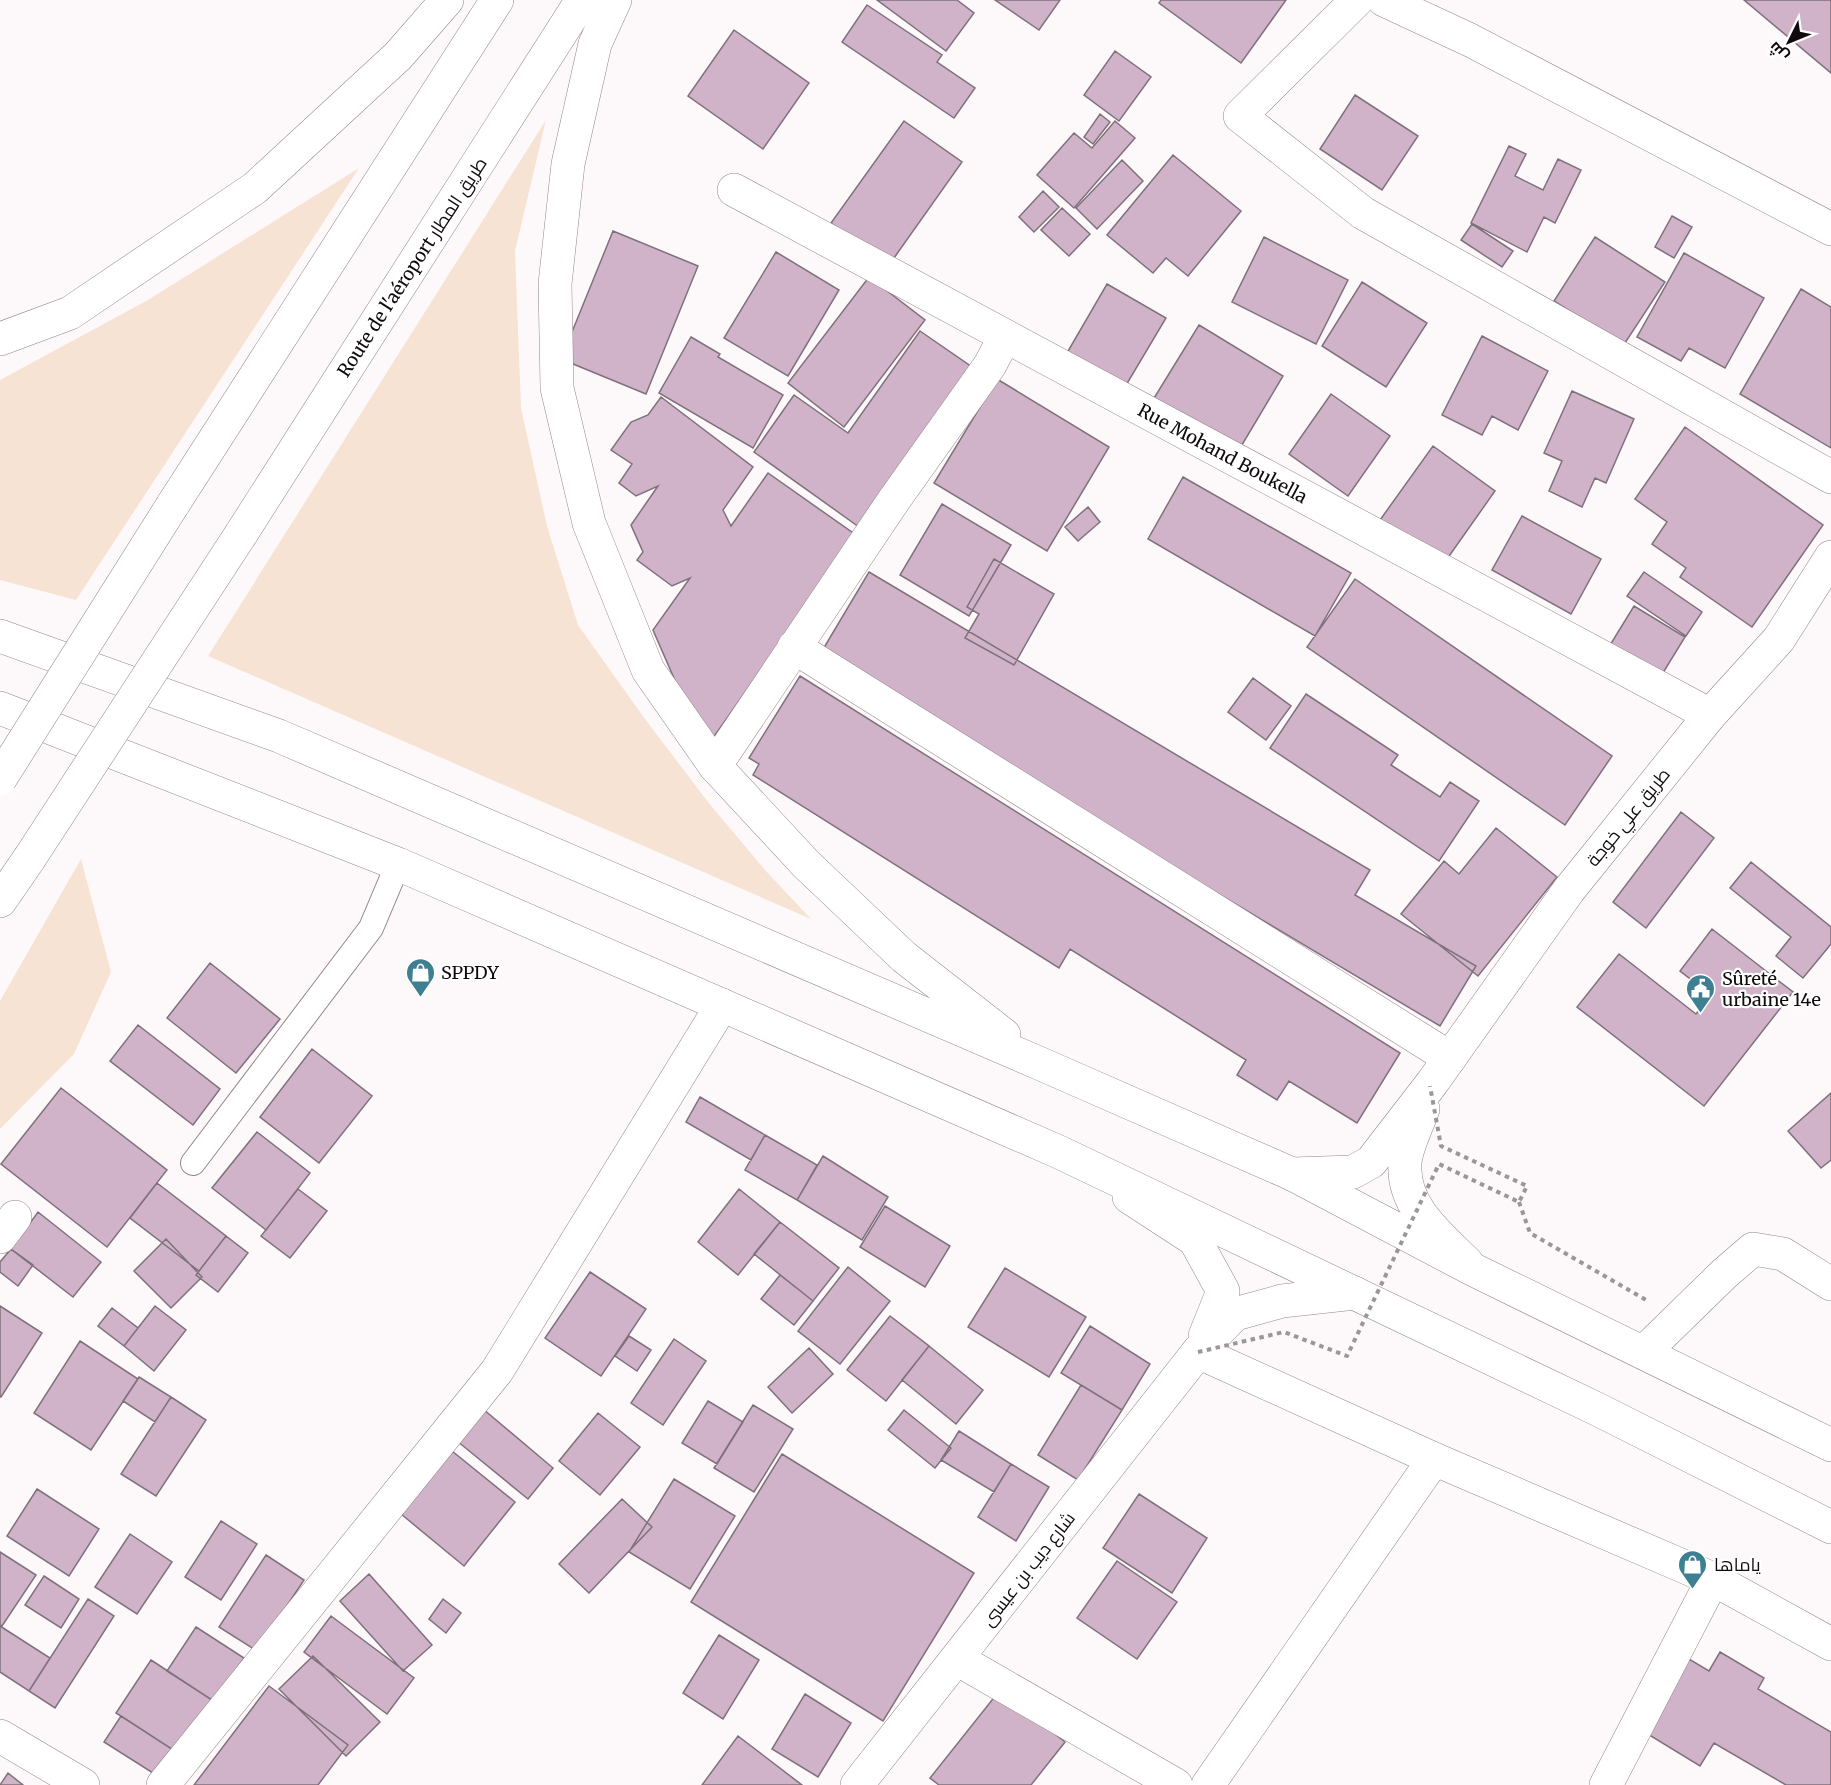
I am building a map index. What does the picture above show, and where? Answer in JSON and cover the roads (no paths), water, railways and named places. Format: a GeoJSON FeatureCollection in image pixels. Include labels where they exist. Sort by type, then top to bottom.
{"type":"FeatureCollection","features":[{"type":"Feature","properties":{"kind":"main road"},"geometry":{"type":"LineString","coordinates":[[0,339],[70,313],[255,188],[398,56],[447,0]]}},
{"type":"Feature","properties":{"kind":"main road"},"geometry":{"type":"LineString","coordinates":[[0,779],[497,0]]}},
{"type":"Feature","properties":{"kind":"main road","name":"Route de l'aéroport طريق المطار"},"geometry":{"type":"LineString","coordinates":[[0,901],[241,534],[582,0]]}},
{"type":"Feature","properties":{"kind":"main road"},"geometry":{"type":"LineString","coordinates":[[615,0],[595,44],[568,164],[555,284],[557,388],[589,523],[648,670],[715,766],[806,864],[904,957],[1041,1064]]}},
{"type":"Feature","properties":{"kind":"main road"},"geometry":{"type":"LineString","coordinates":[[1357,0],[1240,116],[1363,213],[1831,477]]}},
{"type":"Feature","properties":{"kind":"main road"},"geometry":{"type":"LineString","coordinates":[[1384,0],[1470,40],[1831,229]]}},
{"type":"Feature","properties":{"kind":"main road","name":"Rue Mohand Boukella"},"geometry":{"type":"LineString","coordinates":[[734,190],[1710,715]]}},
{"type":"Feature","properties":{"kind":"main road"},"geometry":{"type":"LineString","coordinates":[[715,766],[894,500],[990,365],[1005,336]]}},
{"type":"Feature","properties":{"kind":"main road","name":"طريق علي خوجة"},"geometry":{"type":"LineString","coordinates":[[1437,1076],[1569,890],[1710,715],[1779,639],[1831,557]]}},
{"type":"Feature","properties":{"kind":"main road"},"geometry":{"type":"LineString","coordinates":[[0,636],[279,736],[1292,1174],[1473,1269],[1831,1445]]}},
{"type":"Feature","properties":{"kind":"main road"},"geometry":{"type":"LineString","coordinates":[[794,647],[1437,1076]]}},
{"type":"Feature","properties":{"kind":"main road"},"geometry":{"type":"LineString","coordinates":[[0,708],[398,864],[1059,1152],[1599,1410],[1831,1527]]}},
{"type":"Feature","properties":{"kind":"main road"},"geometry":{"type":"LineString","coordinates":[[163,1785],[497,1371],[722,1005]]}},
{"type":"Feature","properties":{"kind":"main road"},"geometry":{"type":"LineString","coordinates":[[1292,1174],[1353,1173],[1371,1162],[1437,1076]]}},
{"type":"Feature","properties":{"kind":"main road"},"geometry":{"type":"LineString","coordinates":[[1437,1076],[1405,1162],[1408,1190],[1421,1217],[1473,1269]]}},
{"type":"Feature","properties":{"kind":"main road"},"geometry":{"type":"LineString","coordinates":[[1059,1152],[1195,1240],[1223,1291],[1198,1352]]}},
{"type":"Feature","properties":{"kind":"main road"},"geometry":{"type":"LineString","coordinates":[[1644,1352],[1753,1249],[1783,1254],[1831,1284]]}},
{"type":"Feature","properties":{"kind":"main road"},"geometry":{"type":"LineString","coordinates":[[1198,1352],[1234,1314],[1282,1301],[1356,1293]]}},
{"type":"Feature","properties":{"kind":"main road"},"geometry":{"type":"LineString","coordinates":[[1198,1352],[1434,1458],[1713,1579],[1831,1644]]}},
{"type":"Feature","properties":{"kind":"main road","name":"شارع ديب بن عيسى"},"geometry":{"type":"LineString","coordinates":[[857,1785],[1198,1352]]}},
{"type":"Feature","properties":{"kind":"main road"},"geometry":{"type":"LineString","coordinates":[[1208,1785],[1434,1458]]}},
{"type":"Feature","properties":{"kind":"main road"},"geometry":{"type":"LineString","coordinates":[[1606,1785],[1713,1579]]}},
{"type":"Feature","properties":{"kind":"main road"},"geometry":{"type":"LineString","coordinates":[[957,1659],[1176,1785]]}},
{"type":"Feature","properties":{"kind":"main road"},"geometry":{"type":"LineString","coordinates":[[0,1736],[83,1785]]}},
{"type":"Feature","properties":{"kind":"lane"},"geometry":{"type":"LineString","coordinates":[[193,1163],[371,928],[398,864]]}},
{"type":"Feature","properties":{"kind":"place","name":"SPPDY"},"geometry":{"type":"Point","coordinates":[420,998]}},
{"type":"Feature","properties":{"kind":"place","name":"Sûreté urbaine 14e"},"geometry":{"type":"Point","coordinates":[1701,1014]}},
{"type":"Feature","properties":{"kind":"place","name":"ياماها"},"geometry":{"type":"Point","coordinates":[1693,1590]}}]}
